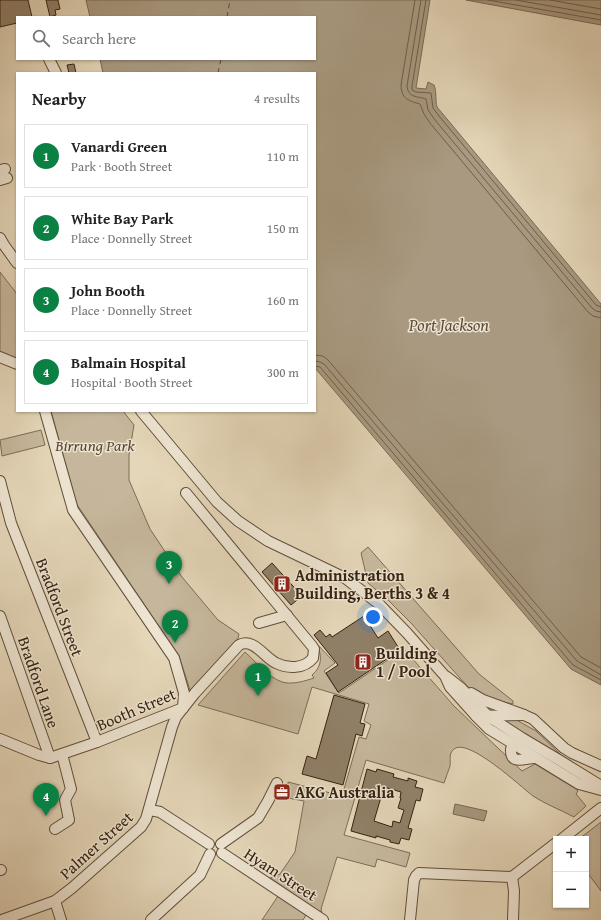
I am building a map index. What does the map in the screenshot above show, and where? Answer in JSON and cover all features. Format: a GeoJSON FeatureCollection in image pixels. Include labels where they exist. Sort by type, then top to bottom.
{"type":"FeatureCollection","features":[{"type":"Feature","properties":{"kind":"street"},"geometry":{"type":"LineString","coordinates":[[50,60],[56,71]]}},
{"type":"Feature","properties":{"kind":"street"},"geometry":{"type":"LineString","coordinates":[[56,71],[58,60]]}},
{"type":"Feature","properties":{"kind":"street"},"geometry":{"type":"LineString","coordinates":[[0,238],[16,262]]}},
{"type":"Feature","properties":{"kind":"street"},"geometry":{"type":"LineString","coordinates":[[0,357],[16,364]]}},
{"type":"Feature","properties":{"kind":"street"},"geometry":{"type":"LineString","coordinates":[[45,412],[73,510],[174,658],[184,692],[184,708]]}},
{"type":"Feature","properties":{"kind":"street"},"geometry":{"type":"LineString","coordinates":[[142,412],[217,502],[238,521],[268,541],[354,584],[379,604],[445,676],[461,688],[488,716],[601,786]]}},
{"type":"Feature","properties":{"kind":"street","name":"Bradford Street"},"geometry":{"type":"LineString","coordinates":[[0,481],[11,523],[97,742]]}},
{"type":"Feature","properties":{"kind":"street"},"geometry":{"type":"LineString","coordinates":[[186,493],[287,616],[259,623]]}},
{"type":"Feature","properties":{"kind":"street","name":"Bradford Lane"},"geometry":{"type":"LineString","coordinates":[[0,616],[50,758]]}},
{"type":"Feature","properties":{"kind":"street","name":"Booth Street"},"geometry":{"type":"LineString","coordinates":[[50,758],[97,742],[184,708],[241,644],[253,646],[275,663],[288,667],[297,667],[310,663],[314,658],[314,649],[287,616]]}},
{"type":"Feature","properties":{"kind":"street"},"geometry":{"type":"LineString","coordinates":[[445,676],[450,687],[489,729],[580,784],[601,790]]}},
{"type":"Feature","properties":{"kind":"street"},"geometry":{"type":"LineString","coordinates":[[461,688],[483,700],[524,715],[539,723],[564,748],[581,758],[601,766]]}},
{"type":"Feature","properties":{"kind":"street","name":"Palmer Street"},"geometry":{"type":"LineString","coordinates":[[2,920],[55,901],[142,827],[150,810],[172,726],[176,717],[184,708]]}},
{"type":"Feature","properties":{"kind":"street"},"geometry":{"type":"LineString","coordinates":[[476,716],[524,715]]}},
{"type":"Feature","properties":{"kind":"street"},"geometry":{"type":"LineString","coordinates":[[0,739],[50,758]]}},
{"type":"Feature","properties":{"kind":"street"},"geometry":{"type":"LineString","coordinates":[[514,744],[525,740]]}},
{"type":"Feature","properties":{"kind":"street"},"geometry":{"type":"LineString","coordinates":[[55,829],[69,820],[64,800],[71,789],[62,754]]}},
{"type":"Feature","properties":{"kind":"street"},"geometry":{"type":"LineString","coordinates":[[559,760],[581,758]]}},
{"type":"Feature","properties":{"kind":"street"},"geometry":{"type":"LineString","coordinates":[[150,810],[160,812],[210,849],[216,857],[222,848],[258,818],[277,783]]}},
{"type":"Feature","properties":{"kind":"street"},"geometry":{"type":"LineString","coordinates":[[566,836],[601,808]]}},
{"type":"Feature","properties":{"kind":"street"},"geometry":{"type":"LineString","coordinates":[[150,920],[200,875],[214,841],[222,848]]}},
{"type":"Feature","properties":{"kind":"street"},"geometry":{"type":"LineString","coordinates":[[410,920],[412,892],[416,876],[420,873],[512,877],[553,845]]}},
{"type":"Feature","properties":{"kind":"street","name":"Hyam Street"},"geometry":{"type":"LineString","coordinates":[[222,848],[323,920]]}},
{"type":"Feature","properties":{"kind":"street"},"geometry":{"type":"LineString","coordinates":[[512,877],[514,891],[513,920]]}},
{"type":"Feature","properties":{"kind":"street"},"geometry":{"type":"LineString","coordinates":[[55,901],[61,920]]}},
{"type":"Feature","properties":{"kind":"green space"},"geometry":{"type":"Polygon","coordinates":[[[0,272],[16,293],[16,359],[0,352],[0,272]]]}},
{"type":"Feature","properties":{"kind":"green space","name":"Birrung Park"},"geometry":{"type":"Polygon","coordinates":[[[51,412],[124,412],[134,425],[129,455],[129,480],[150,529],[182,577],[218,620],[239,634],[237,642],[190,690],[179,656],[76,503],[51,412]]]}},
{"type":"Feature","properties":{"kind":"green space"},"geometry":{"type":"Polygon","coordinates":[[[41,430],[45,445],[2,456],[0,440],[41,430]]]}},
{"type":"Feature","properties":{"kind":"green space"},"geometry":{"type":"Polygon","coordinates":[[[368,547],[479,674],[513,701],[513,704],[479,693],[468,687],[410,622],[368,583],[361,553],[368,547]]]}},
{"type":"Feature","properties":{"kind":"green space"},"geometry":{"type":"Polygon","coordinates":[[[316,643],[335,663],[324,671],[339,693],[404,649],[454,706],[522,771],[535,764],[576,789],[578,791],[576,794],[586,806],[574,817],[533,796],[482,756],[461,747],[454,749],[451,753],[450,766],[444,783],[366,760],[344,835],[410,853],[406,867],[377,859],[375,867],[337,857],[321,909],[322,913],[270,878],[280,874],[295,852],[304,801],[277,796],[285,791],[288,782],[342,796],[359,737],[366,739],[371,725],[364,721],[369,704],[312,687],[298,734],[198,705],[245,652],[267,673],[282,682],[294,683],[314,678],[312,675],[320,664],[320,656],[316,643]]]}},
{"type":"Feature","properties":{"kind":"green space"},"geometry":{"type":"Polygon","coordinates":[[[513,718],[536,731],[560,754],[559,756],[501,719],[513,718]]]}},
{"type":"Feature","properties":{"kind":"green space"},"geometry":{"type":"Polygon","coordinates":[[[601,822],[601,891],[589,875],[589,836],[583,836],[601,822]]]}},
{"type":"Feature","properties":{"kind":"green space"},"geometry":{"type":"Polygon","coordinates":[[[278,896],[306,915],[303,920],[262,920],[278,896]]]}},
{"type":"Feature","properties":{"kind":"water","name":"Port Jackson"},"geometry":{"type":"Polygon","coordinates":[[[86,0],[430,0],[416,88],[426,89],[428,82],[434,85],[437,107],[601,304],[601,685],[571,669],[316,369],[316,72],[103,72],[100,60],[316,60],[316,16],[90,16],[86,0]]]}},
{"type":"Feature","properties":{"kind":"water"},"geometry":{"type":"Polygon","coordinates":[[[466,0],[601,0],[601,25],[466,0]]]}},
{"type":"Feature","properties":{"kind":"water"},"geometry":{"type":"Polygon","coordinates":[[[455,804],[487,811],[484,821],[453,814],[455,804]]]}},
{"type":"Feature","properties":{"kind":"building"},"geometry":{"type":"Polygon","coordinates":[[[0,0],[28,0],[32,16],[16,16],[16,23],[0,27],[0,0]]]}},
{"type":"Feature","properties":{"kind":"building"},"geometry":{"type":"Polygon","coordinates":[[[46,0],[58,0],[60,9],[55,10],[56,15],[50,16],[46,0]]]}},
{"type":"Feature","properties":{"kind":"building"},"geometry":{"type":"Polygon","coordinates":[[[74,64],[76,72],[69,72],[67,65],[74,64]]]}},
{"type":"Feature","properties":{"kind":"building","name":"Administration Building, Berths 3 & 4"},"geometry":{"type":"Polygon","coordinates":[[[272,563],[302,596],[291,605],[262,572],[272,563]]]}},
{"type":"Feature","properties":{"kind":"building"},"geometry":{"type":"Polygon","coordinates":[[[364,616],[378,638],[388,631],[400,650],[338,692],[326,673],[338,665],[314,635],[320,630],[326,637],[330,634],[332,637],[364,616]]]}},
{"type":"Feature","properties":{"kind":"building"},"geometry":{"type":"Polygon","coordinates":[[[334,695],[365,704],[360,723],[365,724],[362,736],[356,734],[343,785],[302,774],[307,756],[316,759],[334,695]]]}},
{"type":"Feature","properties":{"kind":"building"},"geometry":{"type":"Polygon","coordinates":[[[367,769],[376,772],[377,769],[394,774],[393,777],[408,781],[408,778],[417,781],[415,787],[423,789],[420,801],[416,800],[408,828],[412,829],[409,840],[401,838],[399,844],[376,836],[376,838],[351,831],[367,769]],[[384,787],[374,821],[392,827],[393,821],[400,823],[404,810],[398,808],[401,792],[384,787]]]}},
{"type":"Feature","properties":{"kind":"ferry route"},"geometry":{"type":"LineString","coordinates":[[227,16],[230,0]]}},
{"type":"Feature","properties":{"kind":"ferry route"},"geometry":{"type":"LineString","coordinates":[[218,72],[221,60]]}},
{"type":"Feature","properties":{"kind":"place","name":"John Booth"},"geometry":{"type":"Point","coordinates":[169,584]}},
{"type":"Feature","properties":{"kind":"place","name":"Administration Building, Berths 3 & 4"},"geometry":{"type":"Point","coordinates":[282,584]}},
{"type":"Feature","properties":{"kind":"place","name":"White Bay Park"},"geometry":{"type":"Point","coordinates":[175,643]}},
{"type":"Feature","properties":{"kind":"place","name":"Building 1 / Pool"},"geometry":{"type":"Point","coordinates":[363,662]}},
{"type":"Feature","properties":{"kind":"place","name":"Vanardi Green"},"geometry":{"type":"Point","coordinates":[258,696]}},
{"type":"Feature","properties":{"kind":"place","name":"AKG Australia"},"geometry":{"type":"Point","coordinates":[282,792]}},
{"type":"Feature","properties":{"kind":"place","name":"Balmain Hospital"},"geometry":{"type":"Point","coordinates":[46,816]}}]}
